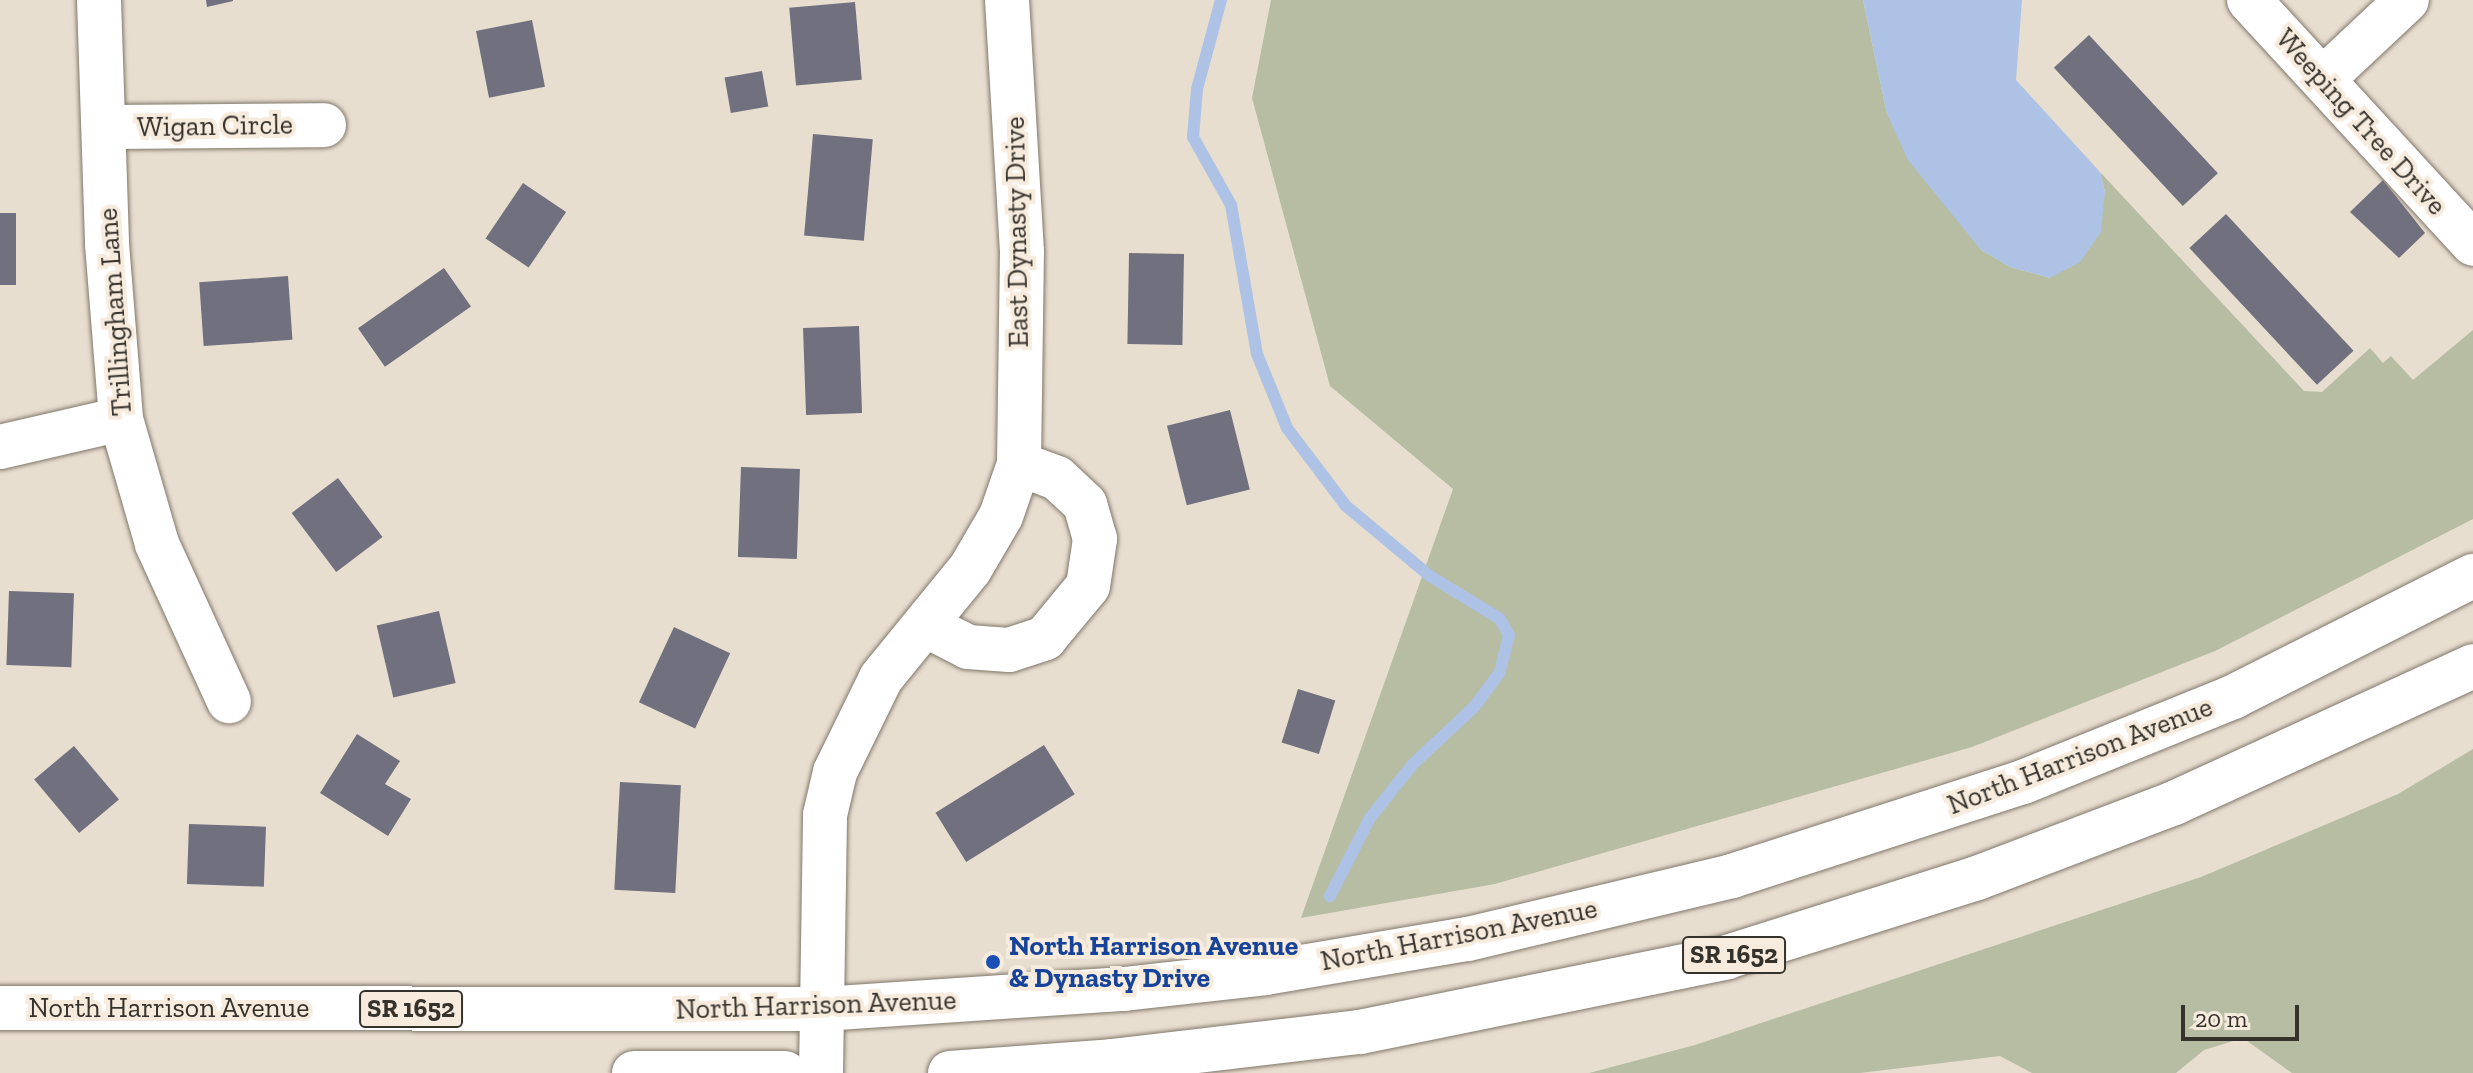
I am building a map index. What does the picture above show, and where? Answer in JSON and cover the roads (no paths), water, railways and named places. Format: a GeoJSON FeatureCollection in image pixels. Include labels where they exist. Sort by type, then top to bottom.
{"type":"FeatureCollection","features":[{"type":"Feature","properties":{"kind":"main road","name":"Trillingham Lane"},"geometry":{"type":"LineString","coordinates":[[99,0],[108,259],[121,419],[157,544],[229,701]]}},
{"type":"Feature","properties":{"kind":"main road","name":"East Dynasty Drive"},"geometry":{"type":"LineString","coordinates":[[821,1073],[825,815],[835,772],[881,678],[927,626],[1001,516],[1019,464],[1022,252],[1007,0]]}},
{"type":"Feature","properties":{"kind":"main road","name":"Weeping Tree Drive"},"geometry":{"type":"LineString","coordinates":[[2249,0],[2473,244]]}},
{"type":"Feature","properties":{"kind":"main road"},"geometry":{"type":"LineString","coordinates":[[2323,79],[2407,0]]}},
{"type":"Feature","properties":{"kind":"main road","name":"Wigan Circle"},"geometry":{"type":"LineString","coordinates":[[105,127],[324,125]]}},
{"type":"Feature","properties":{"kind":"main road"},"geometry":{"type":"LineString","coordinates":[[0,447],[121,419]]}},
{"type":"Feature","properties":{"kind":"main road"},"geometry":{"type":"LineString","coordinates":[[927,626],[968,647],[1009,650],[1045,638],[1088,586],[1095,539],[1085,504],[1057,478],[1019,464]]}},
{"type":"Feature","properties":{"kind":"main road","name":"North Harrison Avenue"},"geometry":{"type":"LineString","coordinates":[[0,1008],[822,1009],[1124,989],[1266,973],[1468,939],[1732,876],[2023,782],[2205,708],[2354,640],[2473,576]]}},
{"type":"Feature","properties":{"kind":"main road","name":"SR 1652"},"geometry":{"type":"LineString","coordinates":[[950,1073],[1112,1061],[1360,1032],[1727,957],[1977,878],[2174,803],[2473,666]]}},
{"type":"Feature","properties":{"kind":"main road"},"geometry":{"type":"LineString","coordinates":[[634,1073],[785,1073]]}},
{"type":"Feature","properties":{"kind":"water"},"geometry":{"type":"Polygon","coordinates":[[[1863,0],[2022,0],[2016,80],[2100,172],[2105,192],[2101,232],[2080,262],[2050,278],[2010,267],[1981,250],[1908,160],[1887,114],[1863,0]]]}},
{"type":"Feature","properties":{"kind":"waterway"},"geometry":{"type":"LineString","coordinates":[[1221,0],[1197,89],[1193,137],[1231,205],[1257,354],[1287,428],[1346,506],[1430,576],[1500,619],[1509,635],[1500,672],[1474,707],[1413,764],[1370,818],[1330,896]]}},
{"type":"Feature","properties":{"kind":"place","name":"North Harrison Avenue & Dynasty Drive"},"geometry":{"type":"Point","coordinates":[993,962]}}]}
